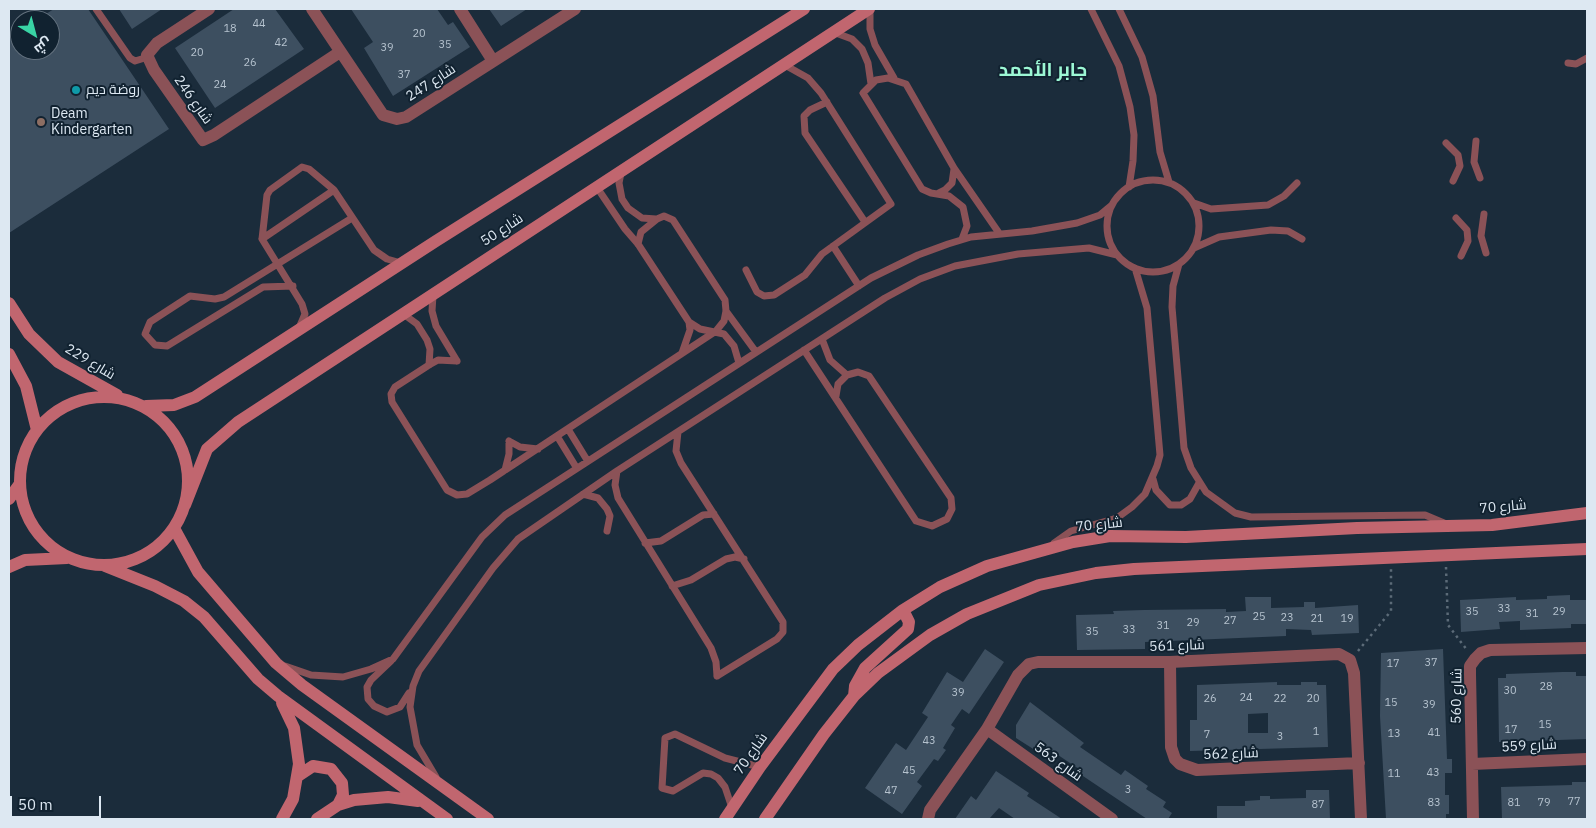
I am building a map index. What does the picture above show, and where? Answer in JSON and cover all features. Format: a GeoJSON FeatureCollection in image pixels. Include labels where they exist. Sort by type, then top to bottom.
{"type":"FeatureCollection","features":[{"type":"Feature","properties":{"kind":"main road","name":"شارع 50"},"geometry":{"type":"LineString","coordinates":[[146,406],[174,405],[195,398],[403,263],[804,9]]}},
{"type":"Feature","properties":{"kind":"main road","name":"شارع 50"},"geometry":{"type":"LineString","coordinates":[[185,505],[208,449],[221,435],[402,313],[870,9]]}},
{"type":"Feature","properties":{"kind":"main road","name":"شارع 229"},"geometry":{"type":"LineString","coordinates":[[9,303],[30,334],[58,362],[121,398]]}},
{"type":"Feature","properties":{"kind":"main road"},"geometry":{"type":"LineString","coordinates":[[9,354],[26,386],[37,430]]}},
{"type":"Feature","properties":{"kind":"main road"},"geometry":{"type":"LineString","coordinates":[[69,558],[55,550],[34,528],[26,515],[19,485],[21,465],[27,447],[37,430],[54,413],[74,402],[97,397],[121,398],[146,406],[168,424],[183,449],[189,476],[185,505],[174,528],[166,539],[143,556],[117,564],[103,565]]}},
{"type":"Feature","properties":{"kind":"main road"},"geometry":{"type":"LineString","coordinates":[[9,499],[19,485]]}},
{"type":"Feature","properties":{"kind":"main road","name":"شارع 70"},"geometry":{"type":"LineString","coordinates":[[729,814],[760,766],[833,669],[858,645],[904,610],[940,587],[987,566],[1048,548],[1110,536],[1186,537],[1357,528],[1492,525],[1587,513]]}},
{"type":"Feature","properties":{"kind":"main road"},"geometry":{"type":"LineString","coordinates":[[174,528],[198,572],[276,663],[302,685],[488,819]]}},
{"type":"Feature","properties":{"kind":"main road"},"geometry":{"type":"LineString","coordinates":[[765,819],[824,734],[854,696],[878,674],[930,634],[967,614],[1039,585],[1096,573],[1134,569],[1587,549]]}},
{"type":"Feature","properties":{"kind":"main road"},"geometry":{"type":"LineString","coordinates":[[9,568],[25,560],[69,558],[103,565],[155,586],[184,601],[204,617],[258,679],[278,696],[447,819]]}},
{"type":"Feature","properties":{"kind":"main road"},"geometry":{"type":"LineString","coordinates":[[854,696],[859,677],[865,668],[908,629],[909,622],[904,610]]}},
{"type":"Feature","properties":{"kind":"main road"},"geometry":{"type":"LineString","coordinates":[[278,696],[290,717],[297,740],[298,776],[293,799],[282,819]]}},
{"type":"Feature","properties":{"kind":"main road"},"geometry":{"type":"LineString","coordinates":[[298,776],[313,766],[331,769],[339,778],[343,789],[338,805]]}},
{"type":"Feature","properties":{"kind":"main road"},"geometry":{"type":"LineString","coordinates":[[317,819],[338,805],[354,800],[388,797],[422,802]]}},
{"type":"Feature","properties":{"kind":"street"},"geometry":{"type":"LineString","coordinates":[[148,58],[150,49],[157,42],[209,9]]}},
{"type":"Feature","properties":{"kind":"street","name":"شارع 247"},"geometry":{"type":"LineString","coordinates":[[312,9],[383,115],[397,119],[406,117],[575,9]]}},
{"type":"Feature","properties":{"kind":"street"},"geometry":{"type":"LineString","coordinates":[[460,9],[493,61]]}},
{"type":"Feature","properties":{"kind":"street","name":"شارع 246"},"geometry":{"type":"LineString","coordinates":[[148,58],[159,78],[203,140],[214,135],[340,52]]}},
{"type":"Feature","properties":{"kind":"street","name":"شارع 560"},"geometry":{"type":"LineString","coordinates":[[1473,819],[1470,666],[1481,653],[1490,650],[1587,648]]}},
{"type":"Feature","properties":{"kind":"street","name":"شارع 561"},"geometry":{"type":"LineString","coordinates":[[928,819],[930,810],[987,729],[1018,675],[1029,664],[1038,662],[1170,662],[1339,654],[1350,660]]}},
{"type":"Feature","properties":{"kind":"street"},"geometry":{"type":"LineString","coordinates":[[1350,660],[1354,673],[1362,819]]}},
{"type":"Feature","properties":{"kind":"street","name":"شارع 562"},"geometry":{"type":"LineString","coordinates":[[1170,662],[1171,747],[1175,759],[1180,764],[1197,770],[1359,764]]}},
{"type":"Feature","properties":{"kind":"street","name":"شارع 563"},"geometry":{"type":"LineString","coordinates":[[987,729],[1112,819]]}},
{"type":"Feature","properties":{"kind":"street","name":"شارع 559"},"geometry":{"type":"LineString","coordinates":[[1472,764],[1587,759]]}},
{"type":"Feature","properties":{"kind":"lane"},"geometry":{"type":"LineString","coordinates":[[96,9],[130,58],[135,61],[148,58]]}},
{"type":"Feature","properties":{"kind":"lane"},"geometry":{"type":"LineString","coordinates":[[870,9],[870,29],[875,45],[894,78]]}},
{"type":"Feature","properties":{"kind":"lane"},"geometry":{"type":"LineString","coordinates":[[1091,9],[1119,66],[1130,108],[1134,135],[1134,161],[1129,187]]}},
{"type":"Feature","properties":{"kind":"lane"},"geometry":{"type":"LineString","coordinates":[[1119,9],[1142,57],[1153,96],[1160,152],[1169,182]]}},
{"type":"Feature","properties":{"kind":"lane"},"geometry":{"type":"LineString","coordinates":[[832,32],[852,40],[862,49],[868,63],[871,84]]}},
{"type":"Feature","properties":{"kind":"lane"},"geometry":{"type":"LineString","coordinates":[[1568,63],[1576,64],[1587,58]]}},
{"type":"Feature","properties":{"kind":"lane"},"geometry":{"type":"LineString","coordinates":[[746,270],[757,292],[764,296],[774,294],[805,275],[822,254],[890,205],[891,202],[827,102],[808,78],[784,64]]}},
{"type":"Feature","properties":{"kind":"lane"},"geometry":{"type":"LineString","coordinates":[[962,240],[967,226],[963,207],[949,196],[922,189],[863,93],[871,84],[882,78],[894,78],[906,84],[954,168],[999,233]]}},
{"type":"Feature","properties":{"kind":"lane"},"geometry":{"type":"LineString","coordinates":[[827,102],[817,105],[804,116],[805,133],[865,222]]}},
{"type":"Feature","properties":{"kind":"lane"},"geometry":{"type":"LineString","coordinates":[[1476,141],[1474,162],[1480,178]]}},
{"type":"Feature","properties":{"kind":"lane"},"geometry":{"type":"LineString","coordinates":[[1446,143],[1458,155],[1460,166],[1453,181]]}},
{"type":"Feature","properties":{"kind":"lane"},"geometry":{"type":"LineString","coordinates":[[296,333],[305,314],[302,304],[293,286],[262,239],[268,192],[299,169],[308,168],[334,190],[369,244],[379,255],[403,263]]}},
{"type":"Feature","properties":{"kind":"lane"},"geometry":{"type":"LineString","coordinates":[[936,193],[946,190],[952,183],[954,168]]}},
{"type":"Feature","properties":{"kind":"lane"},"geometry":{"type":"LineString","coordinates":[[621,170],[619,183],[622,199],[628,208],[642,218],[657,220]]}},
{"type":"Feature","properties":{"kind":"lane"},"geometry":{"type":"LineString","coordinates":[[1194,248],[1199,230],[1199,221],[1194,203],[1185,192],[1169,182],[1148,180],[1129,187],[1100,215],[1076,223],[1032,231],[999,233],[962,240],[918,255],[859,286],[576,467],[505,515],[482,537],[393,659],[371,680],[367,687],[368,699],[380,710],[387,712],[395,710],[405,701],[419,671],[487,576],[518,540],[617,471],[885,298],[920,279],[954,266],[1018,254],[1089,248],[1117,254],[1135,268],[1157,272],[1179,264],[1194,248],[1219,237],[1271,230],[1288,231],[1302,239]]}},
{"type":"Feature","properties":{"kind":"lane"},"geometry":{"type":"LineString","coordinates":[[1194,203],[1211,209],[1268,204],[1284,196],[1297,183]]}},
{"type":"Feature","properties":{"kind":"lane"},"geometry":{"type":"LineString","coordinates":[[596,186],[625,229],[638,244],[689,322],[706,331],[716,331],[729,339],[739,362]]}},
{"type":"Feature","properties":{"kind":"lane"},"geometry":{"type":"LineString","coordinates":[[262,239],[334,190]]}},
{"type":"Feature","properties":{"kind":"lane"},"geometry":{"type":"LineString","coordinates":[[1112,205],[1107,231],[1117,254]]}},
{"type":"Feature","properties":{"kind":"lane"},"geometry":{"type":"LineString","coordinates":[[1484,214],[1480,236],[1486,253]]}},
{"type":"Feature","properties":{"kind":"lane"},"geometry":{"type":"LineString","coordinates":[[433,293],[432,311],[436,326],[457,361],[438,360],[429,365],[395,387],[391,394],[392,402],[447,490],[457,495],[467,494],[716,331],[724,321],[726,311],[725,300],[673,220],[667,216],[657,220],[641,232],[638,244]]}},
{"type":"Feature","properties":{"kind":"lane"},"geometry":{"type":"LineString","coordinates":[[293,286],[263,287],[167,346],[154,345],[145,334],[150,322],[190,296],[215,299],[224,297],[279,265],[352,218]]}},
{"type":"Feature","properties":{"kind":"lane"},"geometry":{"type":"LineString","coordinates":[[1456,218],[1467,230],[1468,241],[1461,256]]}},
{"type":"Feature","properties":{"kind":"lane"},"geometry":{"type":"LineString","coordinates":[[833,246],[859,286]]}},
{"type":"Feature","properties":{"kind":"lane"},"geometry":{"type":"LineString","coordinates":[[1179,264],[1173,286],[1172,307],[1184,448],[1200,483],[1220,504],[1235,514],[1251,517],[1425,515],[1452,526]]}},
{"type":"Feature","properties":{"kind":"lane"},"geometry":{"type":"LineString","coordinates":[[1048,548],[1071,531],[1117,518],[1145,494],[1153,479],[1160,455],[1147,308],[1135,268]]}},
{"type":"Feature","properties":{"kind":"lane"},"geometry":{"type":"LineString","coordinates":[[726,311],[756,352]]}},
{"type":"Feature","properties":{"kind":"lane"},"geometry":{"type":"LineString","coordinates":[[402,313],[417,324],[427,340],[430,349],[429,365]]}},
{"type":"Feature","properties":{"kind":"lane"},"geometry":{"type":"LineString","coordinates":[[681,354],[688,337],[689,322]]}},
{"type":"Feature","properties":{"kind":"lane"},"geometry":{"type":"LineString","coordinates":[[822,339],[830,360],[847,376]]}},
{"type":"Feature","properties":{"kind":"lane"},"geometry":{"type":"LineString","coordinates":[[804,350],[836,396],[916,521],[927,526],[943,522],[952,509],[951,498],[869,376],[858,372],[847,376],[838,384],[836,396]]}},
{"type":"Feature","properties":{"kind":"lane"},"geometry":{"type":"LineString","coordinates":[[568,429],[587,460]]}},
{"type":"Feature","properties":{"kind":"lane"},"geometry":{"type":"LineString","coordinates":[[617,471],[615,485],[618,498],[711,648],[716,662],[717,676],[777,639],[783,632],[781,617],[678,457],[676,444],[678,432]]}},
{"type":"Feature","properties":{"kind":"lane"},"geometry":{"type":"LineString","coordinates":[[557,436],[576,467]]}},
{"type":"Feature","properties":{"kind":"lane"},"geometry":{"type":"LineString","coordinates":[[505,470],[509,454],[509,441],[526,448],[538,449]]}},
{"type":"Feature","properties":{"kind":"lane"},"geometry":{"type":"LineString","coordinates":[[1153,479],[1156,490],[1170,505],[1181,505],[1190,499],[1200,483]]}},
{"type":"Feature","properties":{"kind":"lane"},"geometry":{"type":"LineString","coordinates":[[583,494],[598,498],[607,509],[610,516],[607,531]]}},
{"type":"Feature","properties":{"kind":"lane"},"geometry":{"type":"LineString","coordinates":[[645,543],[661,541],[703,515],[714,514]]}},
{"type":"Feature","properties":{"kind":"lane"},"geometry":{"type":"LineString","coordinates":[[672,586],[691,580],[726,559],[735,557],[744,559]]}},
{"type":"Feature","properties":{"kind":"lane"},"geometry":{"type":"LineString","coordinates":[[276,663],[311,675],[343,676],[371,669],[393,659]]}},
{"type":"Feature","properties":{"kind":"lane"},"geometry":{"type":"LineString","coordinates":[[413,686],[410,707],[417,745],[425,762],[447,791]]}},
{"type":"Feature","properties":{"kind":"lane"},"geometry":{"type":"LineString","coordinates":[[729,814],[725,787],[718,778],[711,774],[703,774],[673,791],[662,788],[665,738],[675,734],[725,758],[760,766]]}},
{"type":"Feature","properties":{"kind":"path"},"geometry":{"type":"LineString","coordinates":[[1445,556],[1448,625],[1452,634],[1475,659]]}},
{"type":"Feature","properties":{"kind":"path"},"geometry":{"type":"LineString","coordinates":[[1350,660],[1391,611],[1391,559]]}},
{"type":"Feature","properties":{"kind":"building","name":"روضة ديم"},"geometry":{"type":"Polygon","coordinates":[[[88,9],[169,129],[9,233],[9,37],[10,60],[60,60],[60,10],[52,10],[88,9]]]}},
{"type":"Feature","properties":{"kind":"building"},"geometry":{"type":"Polygon","coordinates":[[[119,9],[162,9],[132,29],[119,9]]]}},
{"type":"Feature","properties":{"kind":"building"},"geometry":{"type":"Polygon","coordinates":[[[234,9],[275,9],[304,49],[215,108],[175,48],[234,9]]]}},
{"type":"Feature","properties":{"kind":"building"},"geometry":{"type":"Polygon","coordinates":[[[351,9],[437,9],[448,25],[453,22],[470,47],[393,96],[364,48],[373,42],[351,9]]]}},
{"type":"Feature","properties":{"kind":"building"},"geometry":{"type":"Polygon","coordinates":[[[489,9],[527,9],[501,26],[489,9]]]}},
{"type":"Feature","properties":{"kind":"building"},"geometry":{"type":"Polygon","coordinates":[[[1570,595],[1570,600],[1587,600],[1587,624],[1571,624],[1571,628],[1520,630],[1520,621],[1499,622],[1500,629],[1461,632],[1460,600],[1516,597],[1516,600],[1547,599],[1547,596],[1570,595]]]}},
{"type":"Feature","properties":{"kind":"building"},"geometry":{"type":"Polygon","coordinates":[[[1245,597],[1271,597],[1271,608],[1304,607],[1304,602],[1315,602],[1315,608],[1358,605],[1359,633],[1312,635],[1311,630],[1286,629],[1286,636],[1145,642],[1145,649],[1077,650],[1076,615],[1114,614],[1113,611],[1144,610],[1226,609],[1226,612],[1246,611],[1245,597]]]}},
{"type":"Feature","properties":{"kind":"building"},"geometry":{"type":"Polygon","coordinates":[[[985,649],[1004,662],[969,714],[962,709],[951,725],[955,728],[943,748],[946,750],[938,761],[934,759],[917,782],[922,786],[902,814],[865,788],[896,743],[906,750],[928,717],[922,713],[947,672],[963,682],[985,649]]]}},
{"type":"Feature","properties":{"kind":"building"},"geometry":{"type":"Polygon","coordinates":[[[1443,649],[1447,759],[1452,759],[1452,773],[1445,773],[1445,795],[1449,795],[1449,814],[1446,814],[1446,819],[1386,819],[1380,716],[1381,653],[1443,649]]]}},
{"type":"Feature","properties":{"kind":"building"},"geometry":{"type":"Polygon","coordinates":[[[1576,672],[1576,676],[1587,676],[1587,739],[1499,742],[1498,678],[1506,678],[1506,674],[1576,672]]]}},
{"type":"Feature","properties":{"kind":"building"},"geometry":{"type":"Polygon","coordinates":[[[1277,682],[1277,685],[1301,685],[1301,682],[1317,682],[1317,685],[1326,685],[1328,747],[1190,751],[1190,720],[1197,720],[1197,685],[1277,682]],[[1268,713],[1248,714],[1248,733],[1268,733],[1268,713]]]}},
{"type":"Feature","properties":{"kind":"building"},"geometry":{"type":"Polygon","coordinates":[[[1030,702],[1084,743],[1080,747],[1121,775],[1125,770],[1148,786],[1146,789],[1166,802],[1163,807],[1172,813],[1168,819],[1147,819],[1077,772],[1079,769],[1043,745],[1038,752],[1016,738],[1016,725],[1030,702]]]}},
{"type":"Feature","properties":{"kind":"building"},"geometry":{"type":"Polygon","coordinates":[[[996,771],[1029,793],[1027,796],[1062,819],[1015,819],[999,808],[989,819],[955,819],[971,796],[976,800],[996,771]]]}},
{"type":"Feature","properties":{"kind":"building"},"geometry":{"type":"Polygon","coordinates":[[[1572,782],[1586,782],[1586,819],[1502,819],[1501,787],[1572,785],[1572,782]]]}},
{"type":"Feature","properties":{"kind":"building"},"geometry":{"type":"Polygon","coordinates":[[[1306,790],[1329,790],[1330,819],[1217,819],[1217,806],[1245,806],[1245,801],[1260,800],[1260,796],[1270,796],[1270,799],[1306,798],[1306,790]]]}},
{"type":"Feature","properties":{"kind":"place","name":"روضة ديم"},"geometry":{"type":"Point","coordinates":[76,90]}},
{"type":"Feature","properties":{"kind":"place","name":"Deam Kindergarten"},"geometry":{"type":"Point","coordinates":[41,122]}},
{"type":"Feature","properties":{"kind":"district","name":"جابر الأحمد"},"geometry":{"type":"Point","coordinates":[1043,71]}}]}
